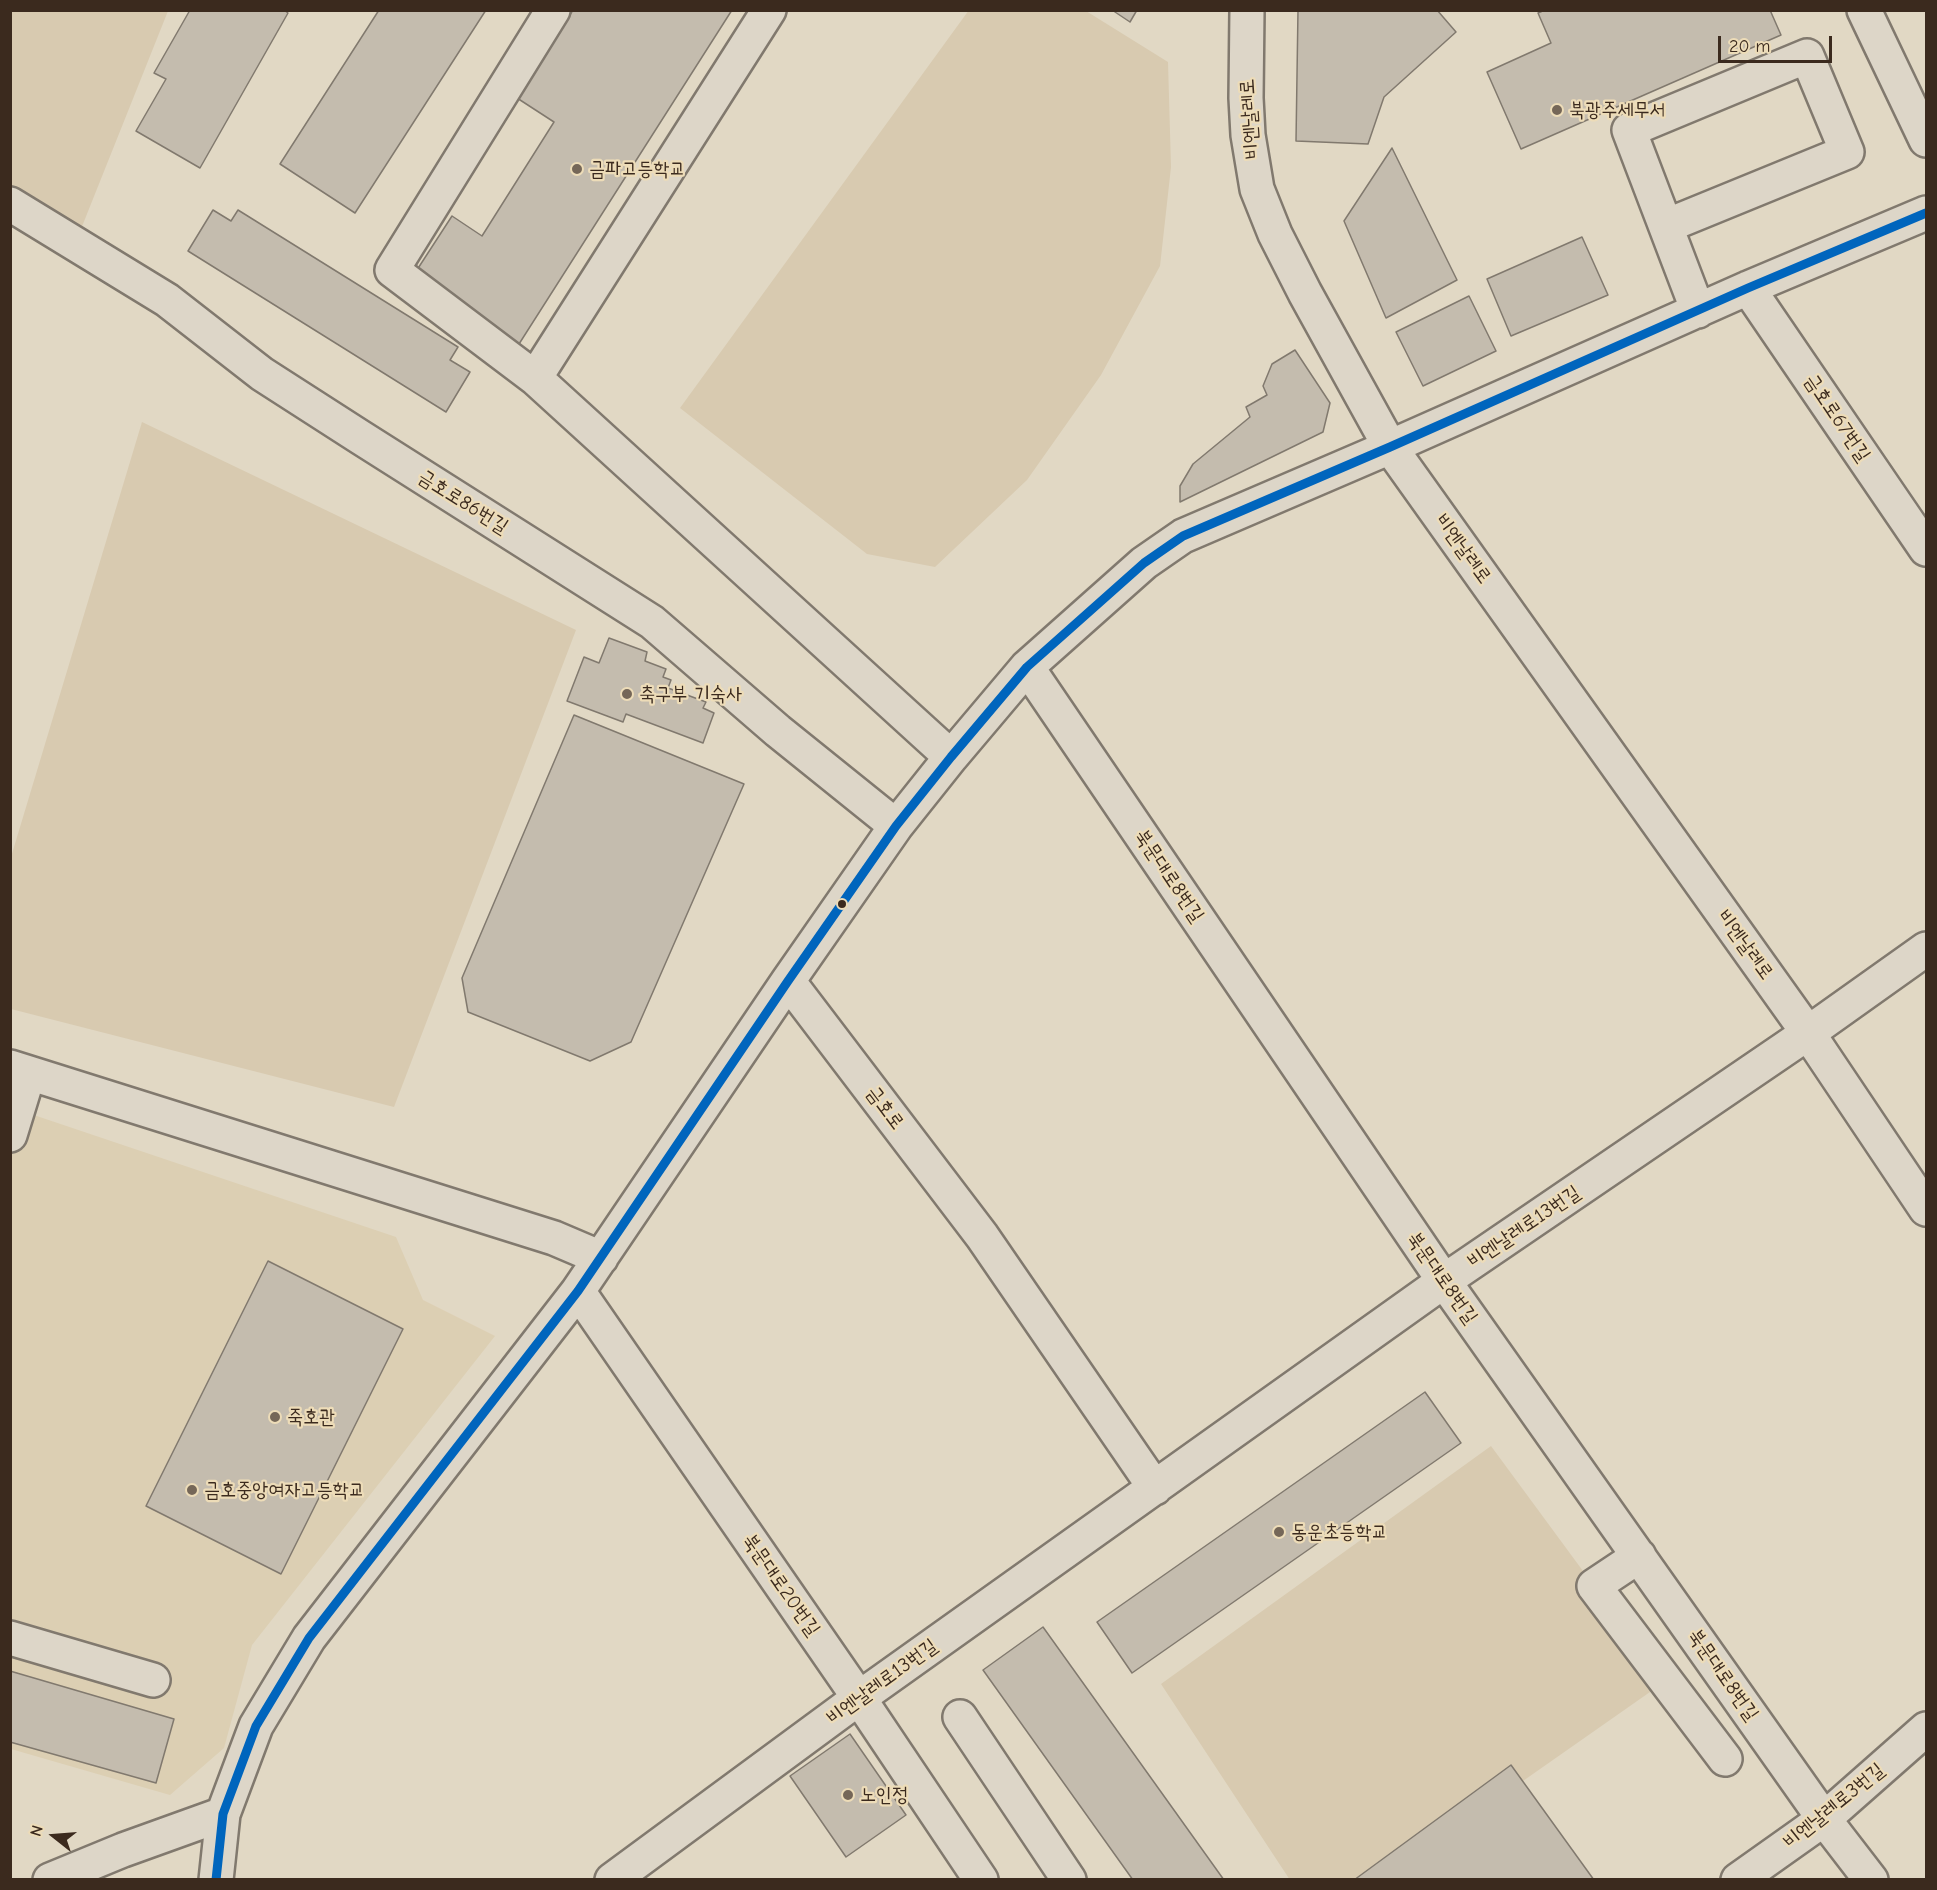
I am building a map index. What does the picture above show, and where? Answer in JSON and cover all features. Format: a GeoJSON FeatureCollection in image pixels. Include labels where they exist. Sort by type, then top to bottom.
{"type":"FeatureCollection","features":[{"type":"Feature","properties":{"kind":"street"},"geometry":{"type":"LineString","coordinates":[[553,10],[392,270],[535,378],[951,756]]}},
{"type":"Feature","properties":{"kind":"street"},"geometry":{"type":"LineString","coordinates":[[535,378],[769,10]]}},
{"type":"Feature","properties":{"kind":"street","name":"비엔날레로"},"geometry":{"type":"LineString","coordinates":[[1247,10],[1248,135],[1257,189],[1275,234],[1305,293],[1390,447],[1808,1033],[1926,1209]]}},
{"type":"Feature","properties":{"kind":"street"},"geometry":{"type":"LineString","coordinates":[[1864,10],[1926,140]]}},
{"type":"Feature","properties":{"kind":"street"},"geometry":{"type":"LineString","coordinates":[[1666,226],[1847,152],[1807,56],[1629,130],[1698,311]]}},
{"type":"Feature","properties":{"kind":"street","name":"금호로86번길"},"geometry":{"type":"LineString","coordinates":[[10,204],[167,300],[262,374],[652,622],[778,732],[896,826]]}},
{"type":"Feature","properties":{"kind":"street"},"geometry":{"type":"LineString","coordinates":[[216,1880],[223,1814],[256,1726],[309,1638],[578,1292],[788,981],[896,826],[951,756],[1027,667],[1144,563],[1183,536],[1748,288],[1926,213]]}},
{"type":"Feature","properties":{"kind":"street","name":"금호로67번길"},"geometry":{"type":"LineString","coordinates":[[1748,288],[1926,549]]}},
{"type":"Feature","properties":{"kind":"street","name":"북문대로8번길"},"geometry":{"type":"LineString","coordinates":[[1027,667],[1444,1281],[1824,1819],[1871,1880]]}},
{"type":"Feature","properties":{"kind":"street"},"geometry":{"type":"LineString","coordinates":[[1808,1033],[1926,949]]}},
{"type":"Feature","properties":{"kind":"street","name":"금호로"},"geometry":{"type":"LineString","coordinates":[[788,981],[982,1236],[1155,1488]]}},
{"type":"Feature","properties":{"kind":"street","name":"비엔날레로13번길"},"geometry":{"type":"LineString","coordinates":[[612,1880],[859,1698],[1444,1281],[1808,1033]]}},
{"type":"Feature","properties":{"kind":"street"},"geometry":{"type":"LineString","coordinates":[[10,1135],[20,1070],[554,1238],[601,1258]]}},
{"type":"Feature","properties":{"kind":"street","name":"북문대로20번길"},"geometry":{"type":"LineString","coordinates":[[578,1292],[859,1698],[981,1880]]}},
{"type":"Feature","properties":{"kind":"street"},"geometry":{"type":"LineString","coordinates":[[1639,1556],[1594,1586],[1725,1759]]}},
{"type":"Feature","properties":{"kind":"street"},"geometry":{"type":"LineString","coordinates":[[10,1638],[153,1680]]}},
{"type":"Feature","properties":{"kind":"street"},"geometry":{"type":"LineString","coordinates":[[960,1717],[1069,1880]]}},
{"type":"Feature","properties":{"kind":"street","name":"비엔날레로3번길"},"geometry":{"type":"LineString","coordinates":[[1738,1880],[1824,1819],[1926,1729]]}},
{"type":"Feature","properties":{"kind":"street"},"geometry":{"type":"LineString","coordinates":[[50,1880],[123,1850],[223,1814]]}},
{"type":"Feature","properties":{"kind":"shaded area"},"geometry":{"type":"Polygon","coordinates":[[[969,10],[1086,11],[1168,62],[1171,167],[1160,266],[1101,375],[1027,480],[935,567],[867,554],[680,408],[969,10]]]}},
{"type":"Feature","properties":{"kind":"shaded area"},"geometry":{"type":"Polygon","coordinates":[[[11,11],[168,11],[75,244],[11,208],[11,11]]]}},
{"type":"Feature","properties":{"kind":"shaded area"},"geometry":{"type":"Polygon","coordinates":[[[142,422],[576,630],[394,1107],[11,1009],[11,857],[142,422]]]}},
{"type":"Feature","properties":{"kind":"shaded area","name":"금호중앙여자고등학교"},"geometry":{"type":"Polygon","coordinates":[[[10,1107],[396,1237],[423,1300],[495,1336],[252,1645],[224,1748],[170,1795],[11,1749],[10,1107]]]}},
{"type":"Feature","properties":{"kind":"shaded area"},"geometry":{"type":"Polygon","coordinates":[[[1491,1446],[1594,1586],[1660,1685],[1383,1879],[1290,1880],[1161,1684],[1491,1446]]]}},
{"type":"Feature","properties":{"kind":"building"},"geometry":{"type":"Polygon","coordinates":[[[190,10],[284,10],[288,13],[200,168],[136,131],[166,79],[154,73],[190,10]]]}},
{"type":"Feature","properties":{"kind":"building"},"geometry":{"type":"Polygon","coordinates":[[[379,10],[486,10],[355,213],[280,164],[379,10]]]}},
{"type":"Feature","properties":{"kind":"building","name":"금파고등학교"},"geometry":{"type":"Polygon","coordinates":[[[573,10],[732,10],[519,344],[413,276],[452,216],[482,236],[554,122],[517,98],[573,10]]]}},
{"type":"Feature","properties":{"kind":"building"},"geometry":{"type":"Polygon","coordinates":[[[1112,10],[1137,10],[1130,22],[1112,10]]]}},
{"type":"Feature","properties":{"kind":"building"},"geometry":{"type":"Polygon","coordinates":[[[1298,10],[1437,10],[1456,32],[1384,97],[1368,144],[1296,141],[1298,10]]]}},
{"type":"Feature","properties":{"kind":"building","name":"북광주세무서"},"geometry":{"type":"Polygon","coordinates":[[[1545,10],[1770,10],[1781,35],[1521,149],[1487,72],[1551,43],[1538,13],[1545,10]]]}},
{"type":"Feature","properties":{"kind":"building"},"geometry":{"type":"Polygon","coordinates":[[[1392,148],[1457,280],[1386,318],[1344,221],[1392,148]]]}},
{"type":"Feature","properties":{"kind":"building"},"geometry":{"type":"Polygon","coordinates":[[[213,210],[231,221],[238,210],[458,347],[450,360],[470,372],[446,412],[188,251],[213,210]]]}},
{"type":"Feature","properties":{"kind":"building"},"geometry":{"type":"Polygon","coordinates":[[[1582,237],[1608,295],[1511,336],[1487,279],[1582,237]]]}},
{"type":"Feature","properties":{"kind":"building"},"geometry":{"type":"Polygon","coordinates":[[[1469,296],[1496,351],[1423,386],[1396,332],[1469,296]]]}},
{"type":"Feature","properties":{"kind":"building"},"geometry":{"type":"Polygon","coordinates":[[[1295,350],[1330,403],[1323,432],[1180,502],[1180,486],[1193,464],[1250,417],[1246,407],[1267,395],[1263,386],[1272,364],[1295,350]]]}},
{"type":"Feature","properties":{"kind":"building","name":"축구부 기숙사"},"geometry":{"type":"Polygon","coordinates":[[[609,638],[647,652],[645,661],[666,669],[663,677],[671,680],[668,688],[706,702],[703,708],[714,713],[703,743],[626,714],[623,722],[567,701],[584,657],[599,663],[609,638]]]}},
{"type":"Feature","properties":{"kind":"building"},"geometry":{"type":"Polygon","coordinates":[[[574,715],[744,784],[631,1042],[590,1061],[468,1012],[462,978],[574,715]]]}},
{"type":"Feature","properties":{"kind":"building","name":"죽호관"},"geometry":{"type":"Polygon","coordinates":[[[268,1261],[403,1329],[281,1574],[146,1506],[268,1261]]]}},
{"type":"Feature","properties":{"kind":"building","name":"동운초등학교"},"geometry":{"type":"Polygon","coordinates":[[[1425,1392],[1461,1443],[1132,1673],[1097,1622],[1425,1392]]]}},
{"type":"Feature","properties":{"kind":"building"},"geometry":{"type":"Polygon","coordinates":[[[1043,1627],[1224,1880],[1133,1880],[983,1670],[1043,1627]]]}},
{"type":"Feature","properties":{"kind":"building"},"geometry":{"type":"Polygon","coordinates":[[[10,1671],[174,1719],[156,1783],[10,1742],[10,1671]]]}},
{"type":"Feature","properties":{"kind":"building","name":"노인정"},"geometry":{"type":"Polygon","coordinates":[[[850,1734],[906,1815],[846,1857],[790,1776],[850,1734]]]}},
{"type":"Feature","properties":{"kind":"building"},"geometry":{"type":"Polygon","coordinates":[[[1511,1765],[1594,1880],[1354,1880],[1511,1765]]]}},
{"type":"Feature","properties":{"kind":"transit line"},"geometry":{"type":"LineString","coordinates":[[216,1880],[223,1814],[256,1726],[309,1638],[578,1291],[896,826],[1027,667],[1144,563],[1183,536],[1748,288],[1926,213]]}},
{"type":"Feature","properties":{"kind":"place","name":"북광주세무서"},"geometry":{"type":"Point","coordinates":[1557,110]}},
{"type":"Feature","properties":{"kind":"place","name":"금파고등학교"},"geometry":{"type":"Point","coordinates":[577,169]}},
{"type":"Feature","properties":{"kind":"place","name":"축구부 기숙사"},"geometry":{"type":"Point","coordinates":[627,694]}},
{"type":"Feature","properties":{"kind":"place","name":"죽호관"},"geometry":{"type":"Point","coordinates":[275,1417]}},
{"type":"Feature","properties":{"kind":"place","name":"금호중앙여자고등학교"},"geometry":{"type":"Point","coordinates":[192,1490]}},
{"type":"Feature","properties":{"kind":"place","name":"동운초등학교"},"geometry":{"type":"Point","coordinates":[1279,1532]}},
{"type":"Feature","properties":{"kind":"place","name":"노인정"},"geometry":{"type":"Point","coordinates":[848,1795]}}]}
